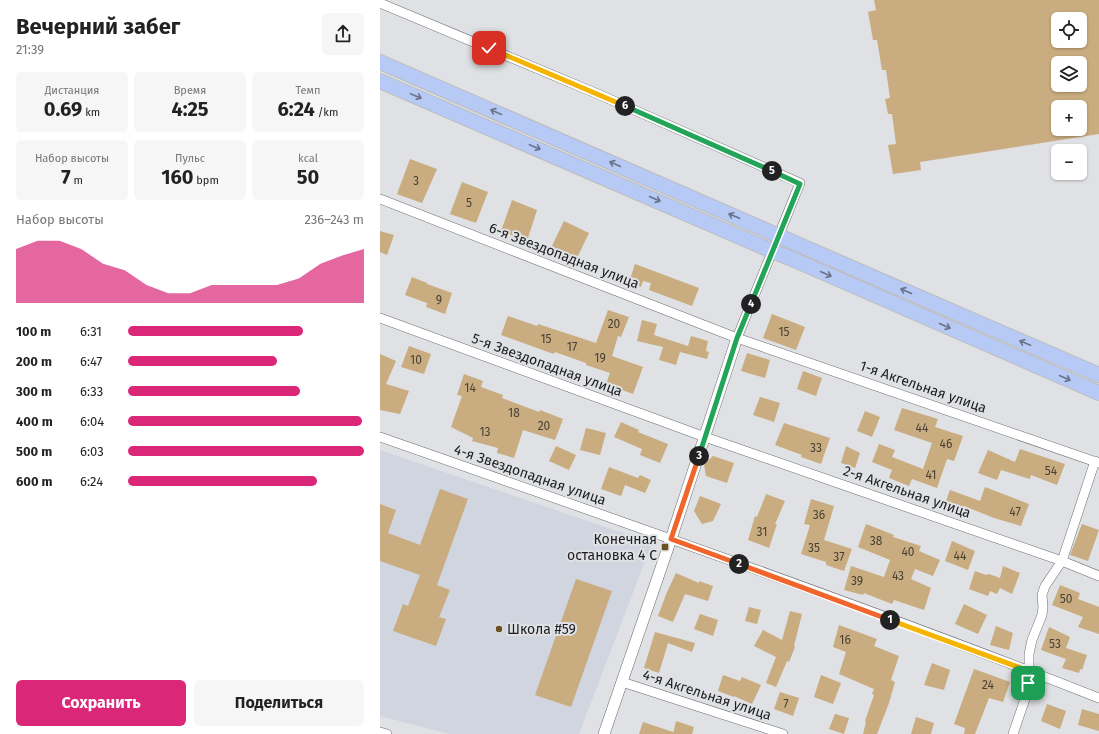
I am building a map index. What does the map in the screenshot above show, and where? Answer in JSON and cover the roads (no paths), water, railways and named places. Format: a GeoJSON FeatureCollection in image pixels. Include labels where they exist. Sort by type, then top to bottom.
{"type":"FeatureCollection","features":[{"type":"Feature","properties":{"kind":"main road"},"geometry":{"type":"LineString","coordinates":[[380,62],[1099,375]]}},
{"type":"Feature","properties":{"kind":"main road"},"geometry":{"type":"LineString","coordinates":[[380,81],[1099,393]]}},
{"type":"Feature","properties":{"kind":"street"},"geometry":{"type":"LineString","coordinates":[[380,3],[598,94],[800,184],[737,338],[671,539],[604,734]]}},
{"type":"Feature","properties":{"kind":"street","name":"6-я Звездопадная улица"},"geometry":{"type":"LineString","coordinates":[[380,199],[737,338]]}},
{"type":"Feature","properties":{"kind":"street","name":"5-я Звездопадная улица"},"geometry":{"type":"LineString","coordinates":[[380,318],[705,437]]}},
{"type":"Feature","properties":{"kind":"street","name":"1-я Акгельная улица"},"geometry":{"type":"LineString","coordinates":[[737,338],[1097,462]]}},
{"type":"Feature","properties":{"kind":"street","name":"4-я Звездопадная улица"},"geometry":{"type":"LineString","coordinates":[[380,437],[671,539],[1099,698]]}},
{"type":"Feature","properties":{"kind":"street","name":"2-я Акгельная улица"},"geometry":{"type":"LineString","coordinates":[[705,437],[1062,561],[1099,576]]}},
{"type":"Feature","properties":{"kind":"street"},"geometry":{"type":"LineString","coordinates":[[1013,734],[1025,699],[1029,671],[1029,654],[1032,640],[1042,615],[1042,595],[1045,586],[1062,561],[1097,462]]}},
{"type":"Feature","properties":{"kind":"street","name":"4-я Акгельная улица"},"geometry":{"type":"LineString","coordinates":[[622,682],[783,734]]}},
{"type":"Feature","properties":{"kind":"street"},"geometry":{"type":"LineString","coordinates":[[380,732],[387,734]]}},
{"type":"Feature","properties":{"kind":"place","name":"Конечная остановка 4 С"},"geometry":{"type":"Point","coordinates":[665,547]}},
{"type":"Feature","properties":{"kind":"place","name":"Школа #59"},"geometry":{"type":"Point","coordinates":[499,629]}}]}
